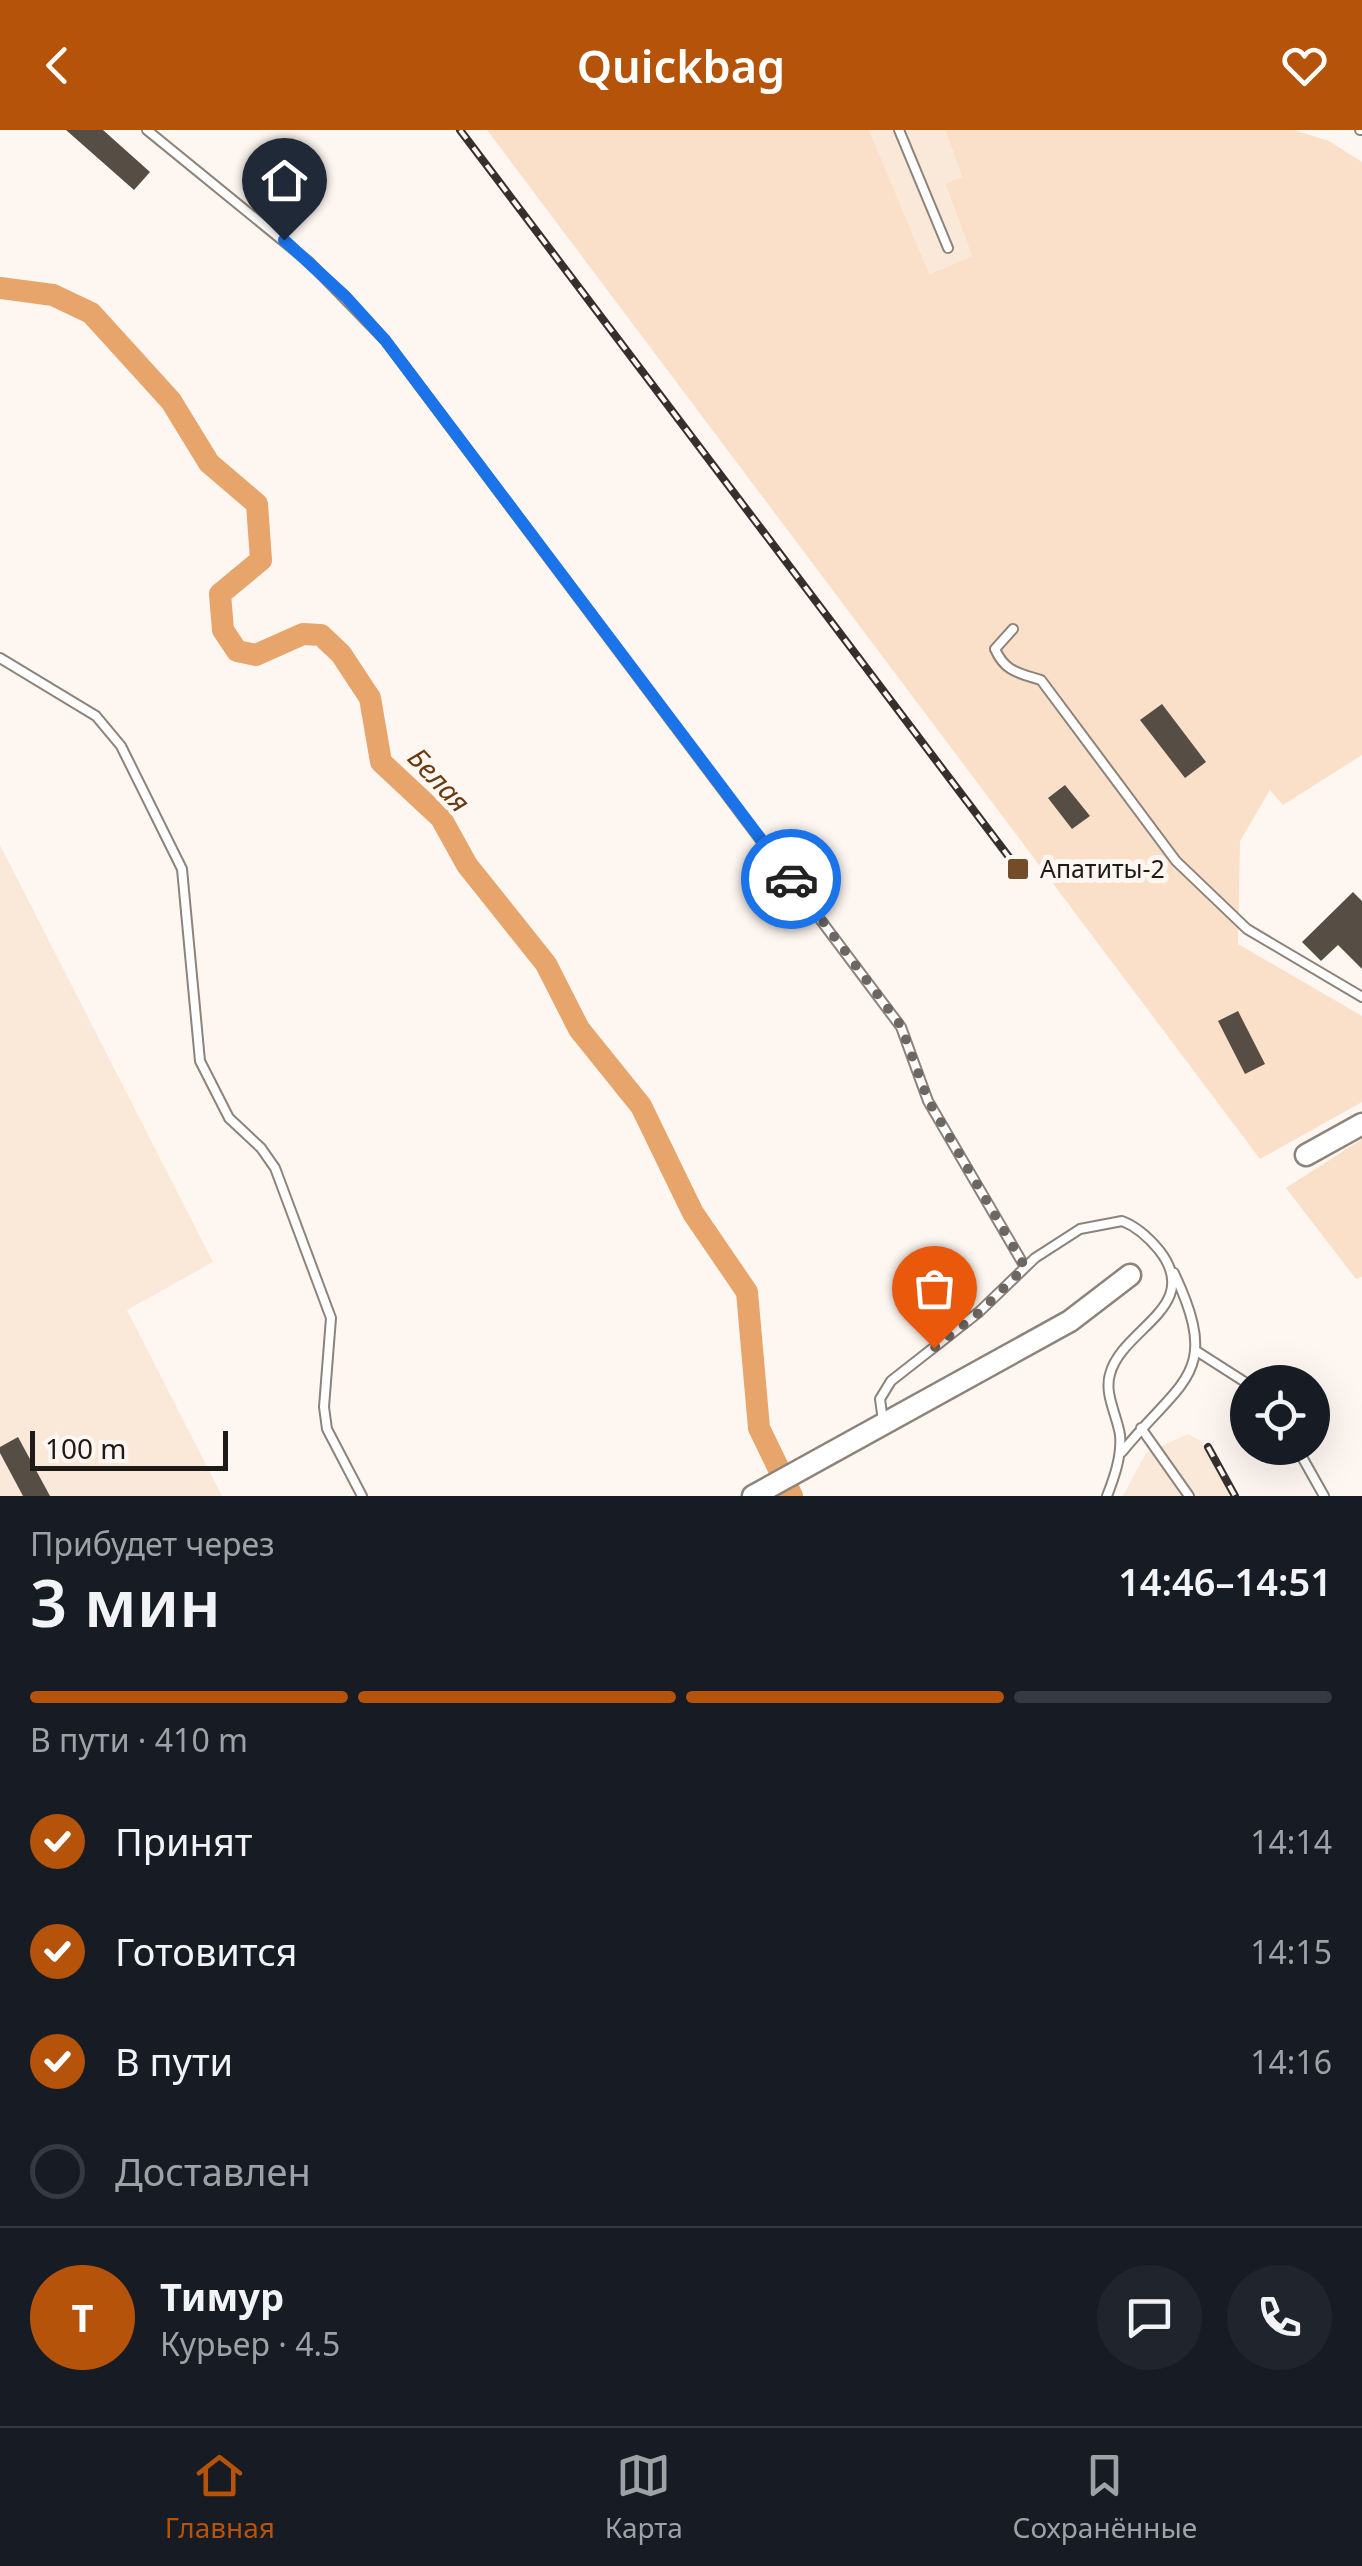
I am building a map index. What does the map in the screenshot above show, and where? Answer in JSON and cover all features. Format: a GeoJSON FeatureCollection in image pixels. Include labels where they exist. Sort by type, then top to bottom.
{"type":"FeatureCollection","features":[{"type":"Feature","properties":{"kind":"street"},"geometry":{"type":"LineString","coordinates":[[1306,1155],[1362,1124]]}},
{"type":"Feature","properties":{"kind":"street"},"geometry":{"type":"LineString","coordinates":[[753,1496],[1070,1321],[1130,1275]]}},
{"type":"Feature","properties":{"kind":"lane"},"geometry":{"type":"LineString","coordinates":[[147,130],[346,297],[451,424],[901,1026],[928,1100],[1025,1267]]}},
{"type":"Feature","properties":{"kind":"lane"},"geometry":{"type":"LineString","coordinates":[[899,130],[948,248]]}},
{"type":"Feature","properties":{"kind":"lane"},"geometry":{"type":"LineString","coordinates":[[1012,629],[996,649],[999,658],[1011,672],[1040,680],[1176,862],[1247,929],[1362,997]]}},
{"type":"Feature","properties":{"kind":"lane"},"geometry":{"type":"LineString","coordinates":[[0,658],[80,706],[108,728],[164,827],[185,888],[194,1029],[200,1061],[229,1118],[261,1148],[275,1168],[328,1306],[325,1419],[362,1496]]}},
{"type":"Feature","properties":{"kind":"lane"},"geometry":{"type":"LineString","coordinates":[[885,1425],[880,1399],[891,1381],[980,1312],[1025,1267],[1080,1229],[1114,1221],[1131,1224],[1148,1237],[1172,1269],[1188,1304],[1198,1352],[1187,1380],[1119,1455],[1106,1496]]}},
{"type":"Feature","properties":{"kind":"lane"},"geometry":{"type":"LineString","coordinates":[[1119,1455],[1110,1374],[1126,1348],[1162,1310],[1171,1291],[1172,1269]]}},
{"type":"Feature","properties":{"kind":"lane"},"geometry":{"type":"LineString","coordinates":[[1198,1352],[1230,1372]]}},
{"type":"Feature","properties":{"kind":"lane"},"geometry":{"type":"LineString","coordinates":[[1141,1428],[1189,1496]]}},
{"type":"Feature","properties":{"kind":"lane"},"geometry":{"type":"LineString","coordinates":[[1307,1465],[1324,1496]]}},
{"type":"Feature","properties":{"kind":"shaded area"},"geometry":{"type":"Polygon","coordinates":[[[487,130],[869,130],[929,274],[972,256],[945,184],[962,177],[945,130],[1294,130],[1329,141],[1362,162],[1362,755],[1283,805],[1270,790],[1240,841],[1238,944],[1362,1016],[1362,1102],[1260,1159],[487,130]]]}},
{"type":"Feature","properties":{"kind":"shaded area"},"geometry":{"type":"Polygon","coordinates":[[[869,130],[945,130],[962,178],[945,185],[972,256],[928,274],[869,130]]]}},
{"type":"Feature","properties":{"kind":"shaded area"},"geometry":{"type":"Polygon","coordinates":[[[0,845],[213,1262],[127,1310],[222,1496],[0,1496],[0,845]]]}},
{"type":"Feature","properties":{"kind":"shaded area"},"geometry":{"type":"Polygon","coordinates":[[[1362,1139],[1362,1277],[1356,1279],[1286,1188],[1362,1139]]]}},
{"type":"Feature","properties":{"kind":"shaded area"},"geometry":{"type":"Polygon","coordinates":[[[1188,1434],[1201,1441],[1231,1496],[1123,1496],[1146,1453],[1188,1434]]]}},
{"type":"Feature","properties":{"kind":"building"},"geometry":{"type":"Polygon","coordinates":[[[66,130],[103,130],[150,172],[134,190],[66,130]]]}},
{"type":"Feature","properties":{"kind":"building"},"geometry":{"type":"Polygon","coordinates":[[[1162,704],[1206,762],[1185,778],[1140,720],[1162,704]]]}},
{"type":"Feature","properties":{"kind":"building"},"geometry":{"type":"Polygon","coordinates":[[[1065,785],[1090,816],[1072,829],[1048,798],[1065,785]]]}},
{"type":"Feature","properties":{"kind":"building"},"geometry":{"type":"Polygon","coordinates":[[[1353,892],[1362,901],[1362,969],[1338,945],[1321,961],[1302,942],[1353,892]]]}},
{"type":"Feature","properties":{"kind":"building"},"geometry":{"type":"Polygon","coordinates":[[[1238,1011],[1265,1064],[1245,1074],[1218,1021],[1238,1011]]]}},
{"type":"Feature","properties":{"kind":"building"},"geometry":{"type":"Polygon","coordinates":[[[18,1437],[50,1496],[23,1496],[0,1453],[0,1447],[18,1437]]]}},
{"type":"Feature","properties":{"kind":"waterway","name":"Белая"},"geometry":{"type":"LineString","coordinates":[[0,288],[53,295],[91,313],[171,401],[209,463],[257,504],[261,560],[220,594],[223,630],[237,651],[256,655],[303,634],[321,635],[341,654],[370,698],[381,762],[441,818],[467,865],[546,964],[579,1029],[641,1106],[693,1213],[747,1292],[759,1428],[792,1496]]}},
{"type":"Feature","properties":{"kind":"railway"},"geometry":{"type":"LineString","coordinates":[[460,130],[1018,869]]}},
{"type":"Feature","properties":{"kind":"railway"},"geometry":{"type":"LineString","coordinates":[[1208,1447],[1235,1496]]}},
{"type":"Feature","properties":{"kind":"way so far"},"geometry":{"type":"LineString","coordinates":[[791,879],[901,1026],[928,1100],[1025,1267],[980,1312],[934,1348]]}},
{"type":"Feature","properties":{"kind":"place","name":"Апатиты-2"},"geometry":{"type":"Point","coordinates":[1018,869]}},
{"type":"Feature","properties":{"kind":"route"},"geometry":{"type":"LineString","coordinates":[[284,240],[346,297],[385,340],[672,716],[791,879]]}}]}
